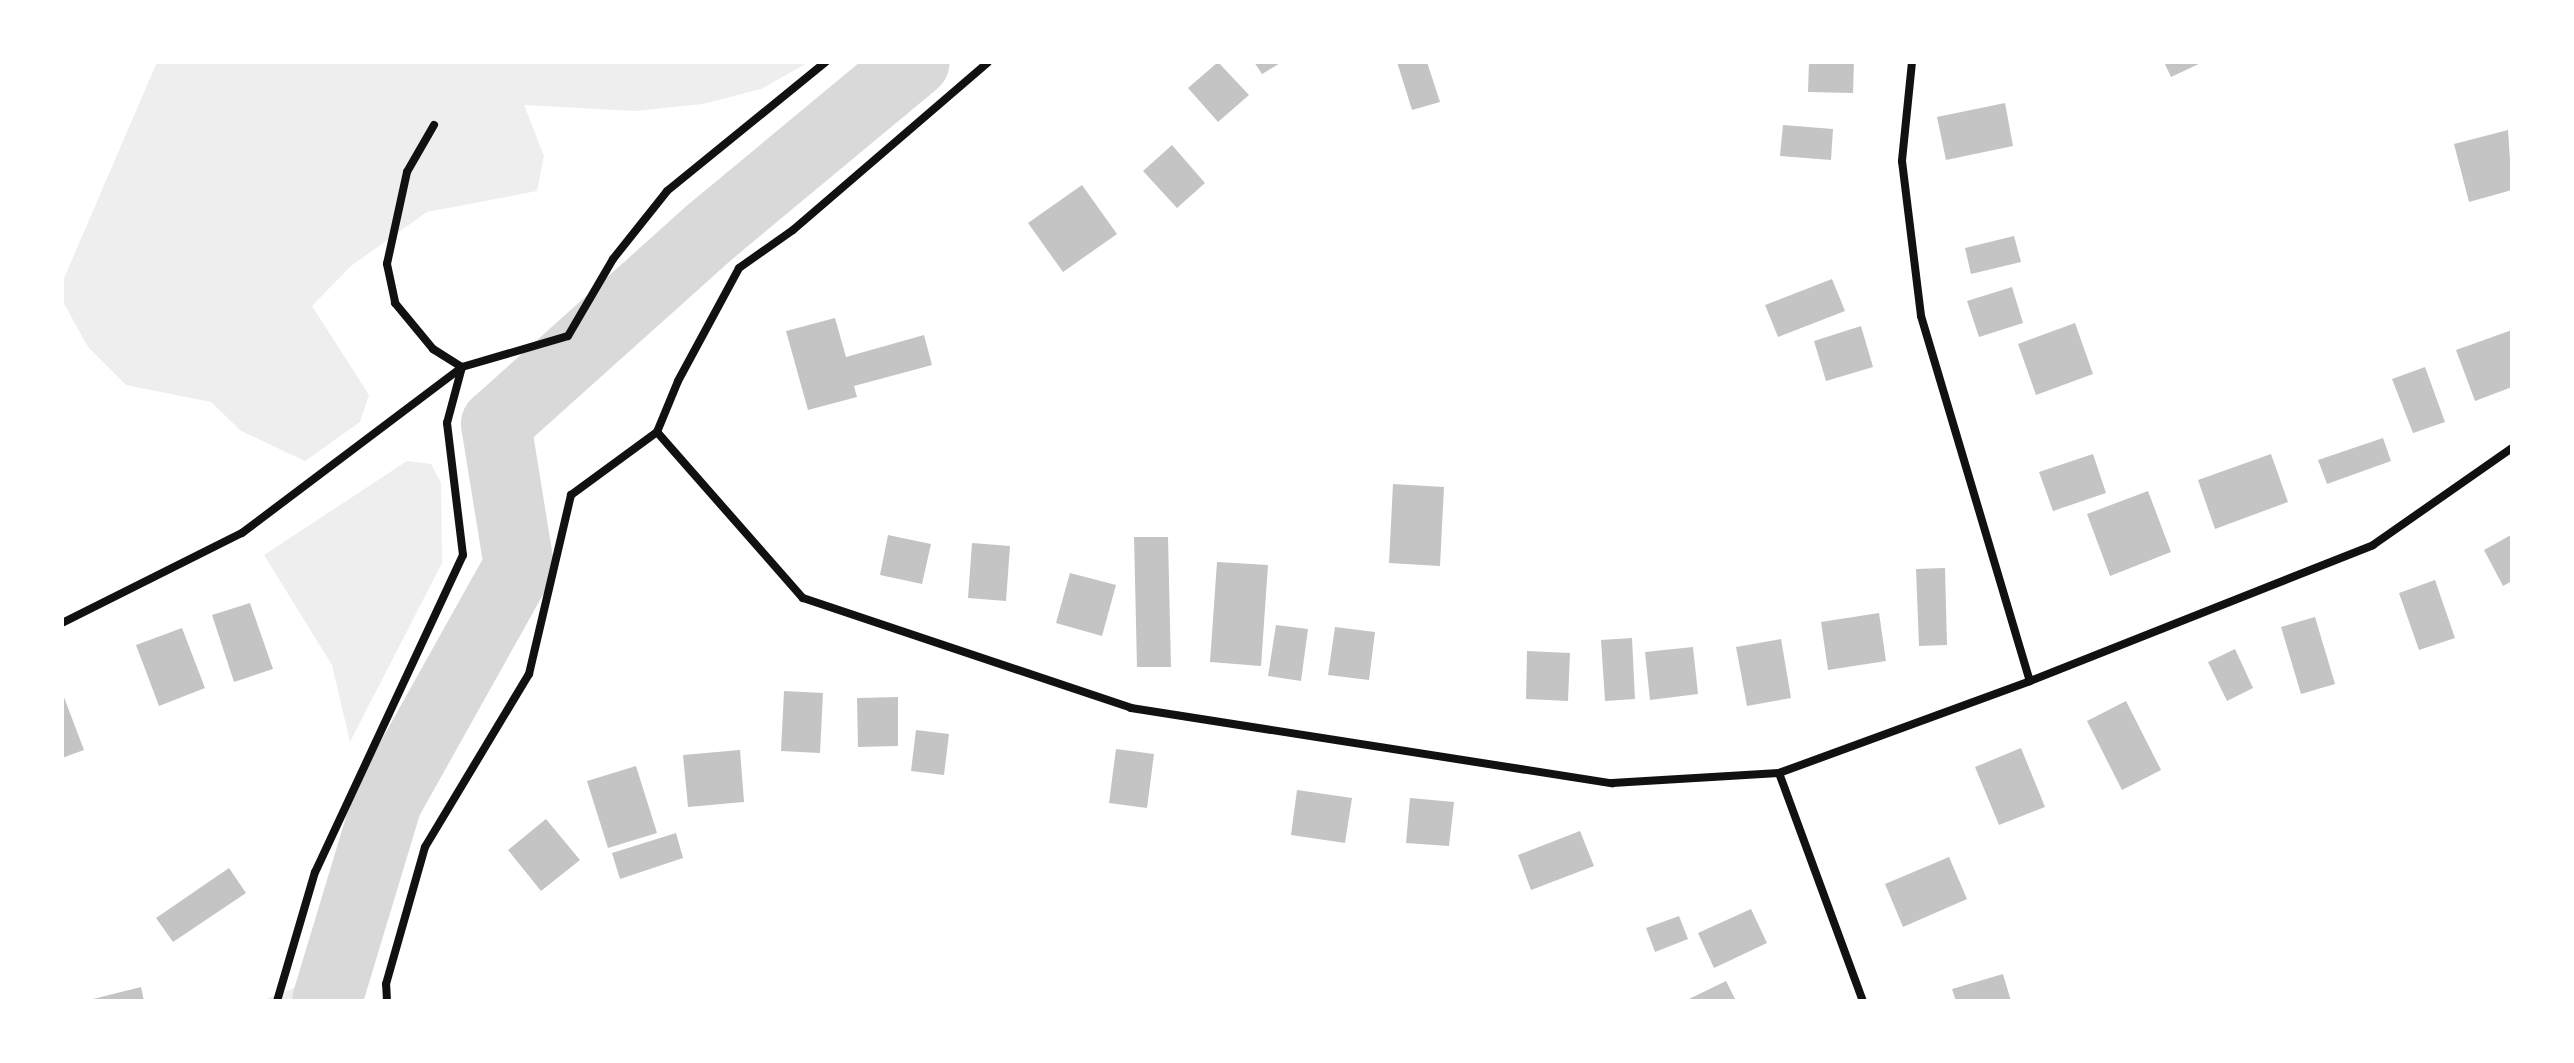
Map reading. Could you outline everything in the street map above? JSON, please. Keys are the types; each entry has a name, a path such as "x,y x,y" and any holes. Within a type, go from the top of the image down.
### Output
{"street":[{"path":"62,623 242,533 462,367 568,336 613,259 667,191 826,62"},
{"path":"387,1001 386,984 425,847 529,674 571,495 657,432 678,381 739,268 793,230 988,62"},
{"path":"1912,62 1902,161 1921,316 2030,681"},
{"path":"434,125 407,172 387,264 395,303 433,349 462,367"},
{"path":"277,1001 315,872 463,555 447,423 462,367"},
{"path":"657,432 803,598 1131,708 1612,783 1779,773 2030,681 2373,545 2512,448"},
{"path":"1779,773 1863,1001"}],"shaded area":[{"path":"157,62 809,62 761,89 703,104 634,111 524,105 544,156 537,191 427,212 351,266 312,306 369,395 360,422 305,461 241,431 211,402 126,385 88,347 62,300 62,283"},
{"path":"407,461 431,464 441,483 442,563 350,742 332,665 264,555"},
{"path":"310,982 355,991 355,1001 260,1001"}],"building":[{"path":"1218,62 1249,95 1218,122 1188,88"},
{"path":"1254,62 1282,62 1262,74"},
{"path":"1397,62 1427,62 1440,102 1412,110"},
{"path":"1809,62 1854,62 1853,93 1808,92"},
{"path":"2164,62 2203,62 2171,77"},
{"path":"2005,103 2013,146 1946,160 1937,117"},
{"path":"1783,125 1833,129 1831,160 1780,156"},
{"path":"2508,130 2512,190 2469,202 2454,144"},
{"path":"1172,145 1205,183 1177,208 1143,171"},
{"path":"1082,185 1117,234 1063,272 1028,223"},
{"path":"2014,236 2021,262 1971,274 1965,248"},
{"path":"1832,279 1845,311 1778,337 1765,305"},
{"path":"2012,287 2023,323 1979,337 1967,301"},
{"path":"835,318 846,357 924,335 932,365 854,386 857,397 808,410 786,331"},
{"path":"2075,323 2093,374 2036,395 2018,344"},
{"path":"1861,326 1873,367 1826,381 1814,341"},
{"path":"2512,330 2512,387 2475,401 2456,350"},
{"path":"2425,367 2445,422 2413,433 2392,379"},
{"path":"2383,438 2391,461 2327,484 2318,460"},
{"path":"2093,454 2106,493 2053,511 2039,472"},
{"path":"2271,454 2288,502 2215,529 2198,480"},
{"path":"1393,484 1444,487 1440,566 1389,563"},
{"path":"2148,491 2171,552 2110,576 2087,514"},
{"path":"888,535 931,544 922,584 880,575"},
{"path":"2511,535 2512,581 2503,586 2484,550"},
{"path":"1134,537 1168,537 1171,667 1137,667"},
{"path":"972,543 1010,546 1006,601 968,598"},
{"path":"1217,562 1268,565 1261,666 1210,662"},
{"path":"1945,568 1947,645 1919,646 1916,569"},
{"path":"1070,573 1116,585 1102,636 1056,623"},
{"path":"2435,580 2455,638 2419,650 2399,593"},
{"path":"250,603 273,669 234,682 212,615"},
{"path":"1879,613 1886,661 1828,670 1821,622"},
{"path":"2315,617 2335,684 2301,694 2281,627"},
{"path":"1276,625 1308,629 1301,681 1268,676"},
{"path":"1335,627 1375,632 1369,680 1328,675"},
{"path":"182,628 205,688 159,706 136,645"},
{"path":"1632,638 1635,699 1605,701 1601,640"},
{"path":"1781,639 1791,698 1747,706 1736,647"},
{"path":"1693,647 1698,694 1650,700 1645,652"},
{"path":"2235,649 2253,688 2227,701 2208,662"},
{"path":"1527,651 1570,653 1568,701 1526,699"},
{"path":"784,691 823,693 820,753 781,751"},
{"path":"62,692 84,750 62,758"},
{"path":"898,697 898,746 858,747 857,698"},
{"path":"2126,701 2161,770 2122,790 2087,721"},
{"path":"916,730 949,734 944,775 911,771"},
{"path":"2021,748 2045,807 1999,825 1975,767"},
{"path":"1116,749 1154,754 1147,808 1109,803"},
{"path":"740,750 744,802 688,807 683,755"},
{"path":"636,766 657,833 608,848 587,781"},
{"path":"1297,790 1352,798 1345,843 1291,835"},
{"path":"1410,798 1454,802 1449,846 1406,843"},
{"path":"546,819 580,860 541,891 508,850"},
{"path":"1580,831 1594,866 1531,890 1518,855"},
{"path":"676,833 683,858 620,879 612,853"},
{"path":"1949,857 1967,899 1903,927 1885,884"},
{"path":"229,868 246,893 173,942 156,918"},
{"path":"1751,909 1767,943 1714,968 1698,933"},
{"path":"1679,916 1688,939 1655,952 1646,928"},
{"path":"2003,974 2011,1001 1956,1001 1952,989"},
{"path":"1726,981 1736,1001 1685,1001"},
{"path":"141,987 144,1001 89,1001 89,1000"}],"waterway":[{"path":"327,1001 387,802 519,566 496,424 710,232 915,62"}]}
